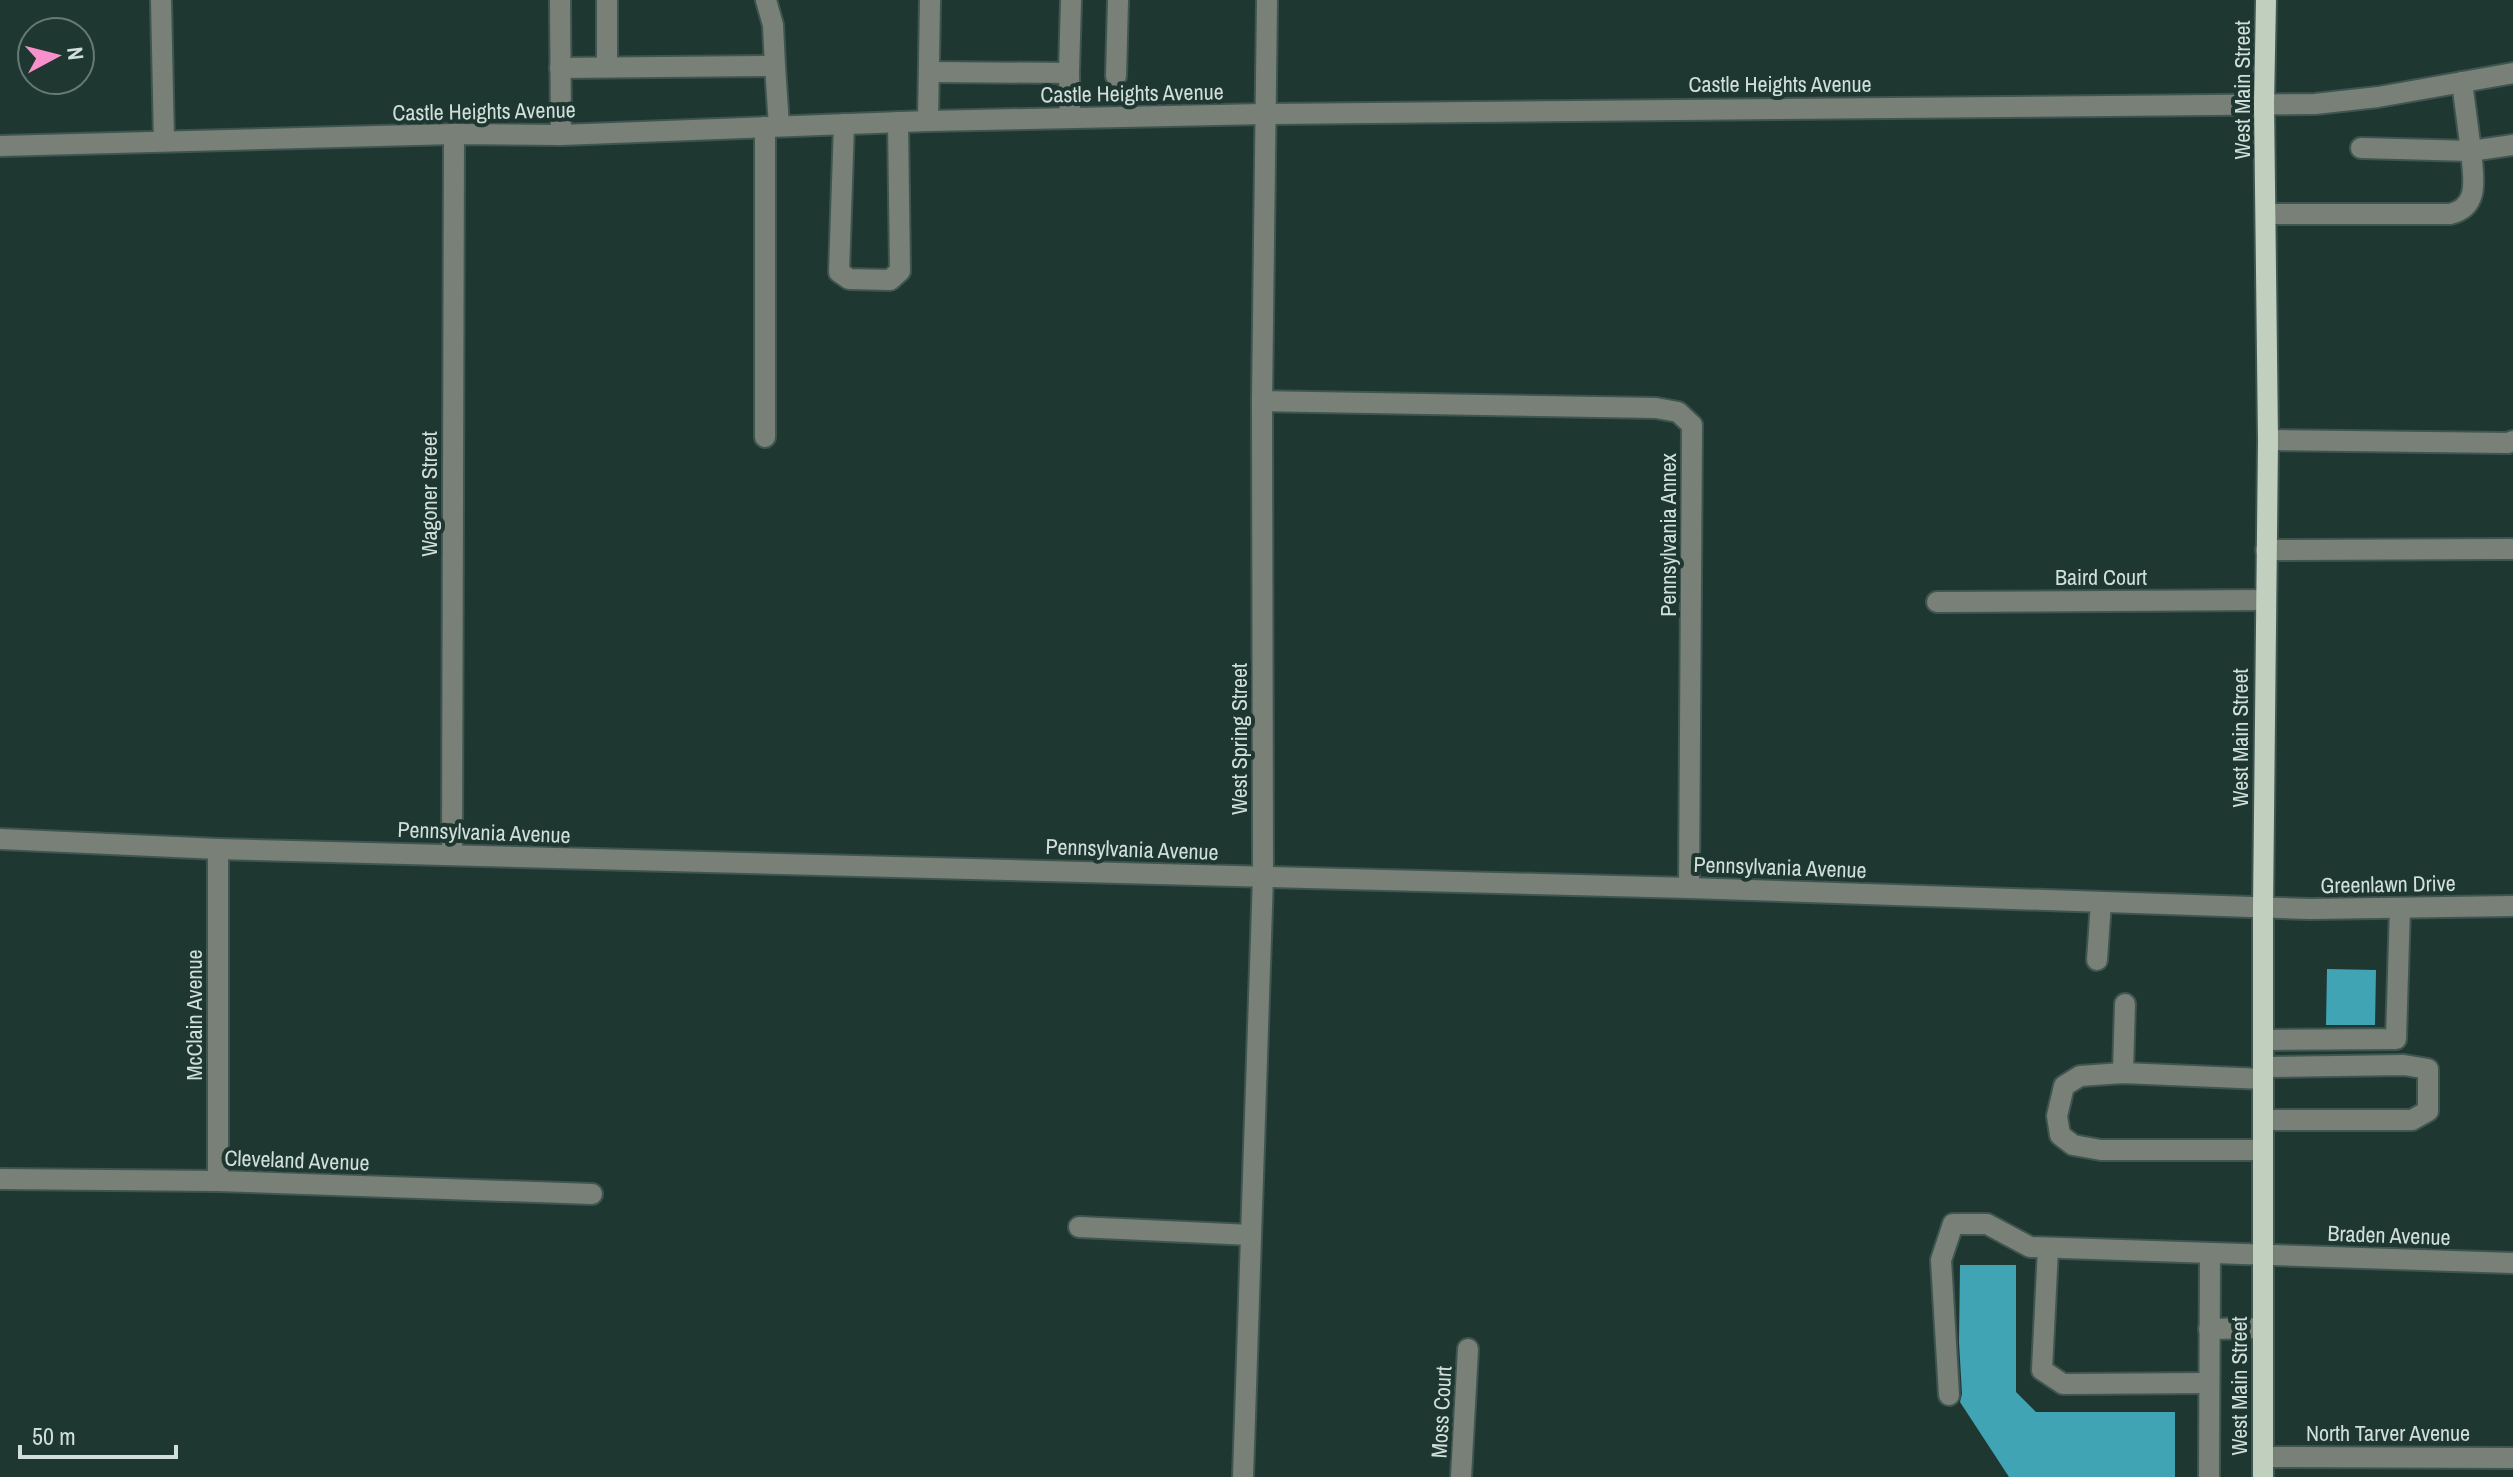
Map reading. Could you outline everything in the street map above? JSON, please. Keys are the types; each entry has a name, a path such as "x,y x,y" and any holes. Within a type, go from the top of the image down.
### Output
{"main road":[{"name":"West Main Street","path":"2263,1467 2263,908 2268,440 2264,103 2266,0"}],"street":[{"path":"161,0 164,141"},
{"path":"560,0 561,135"},
{"path":"607,0 607,67"},
{"path":"765,437 775,66 773,25 766,0"},
{"path":"928,121 930,0"},
{"path":"1070,118 1071,0"},
{"path":"1116,76 1118,0"},
{"name":"West Spring Street","path":"1243,1477 1263,877 1262,401 1267,0"},
{"path":"560,68 775,66"},
{"path":"929,72 1069,73"},
{"name":"Castle Heights Avenue","path":"0,146 454,134 561,135 928,121 1264,114 2315,104 2513,73"},
{"path":"2266,214 2450,214 2461,211 2471,199 2474,187 2462,82"},
{"path":"844,124 839,272 849,279 890,280 900,271 898,122"},
{"name":"Wagoner Street","path":"452,855 454,134"},
{"path":"2361,148 2471,151 2513,145"},
{"name":"Pennsylvania Annex","path":"1262,401 1656,408 1678,412 1692,425 1689,888"},
{"path":"2268,440 2513,441"},
{"path":"2266,550 2513,549"},
{"name":"Baird Court","path":"1937,602 2266,600"},
{"name":"Pennsylvania Avenue","path":"0,839 218,849 1689,888 2263,908"},
{"name":"McClain Avenue","path":"218,849 218,1181"},
{"path":"2097,960 2101,902"},
{"name":"Greenlawn Drive","path":"2263,908 2513,906"},
{"path":"2400,908 2396,1039 2404,1065"},
{"path":"2123,1073 2125,1004"},
{"path":"2263,1040 2396,1039"},
{"path":"2263,1120 2412,1120 2428,1111 2428,1069 2404,1065 2306,1066 2263,1073 2080,1076 2064,1086 2057,1116 2060,1135 2073,1145 2101,1150 2263,1150"},
{"name":"Cleveland Avenue","path":"0,1179 218,1181 592,1194"},
{"name":"Braden Avenue","path":"1949,1395 1941,1260 1953,1224 1987,1224 2030,1247 2513,1263"},
{"path":"1079,1227 1251,1235"},
{"path":"2048,1248 2042,1370 2063,1384 2209,1383"},
{"path":"2209,1477 2210,1254"},
{"path":"2209,1329 2263,1328"},
{"name":"Moss Court","path":"1461,1477 1468,1349"},
{"name":"North Tarver Avenue","path":"2263,1467 2513,1458"}],"building":[{"path":"2327,969 2376,970 2375,1025 2326,1025"},
{"path":"1960,1265 2016,1265 2016,1392 2036,1412 2175,1412 2175,1477 2009,1477 1960,1402"}]}
